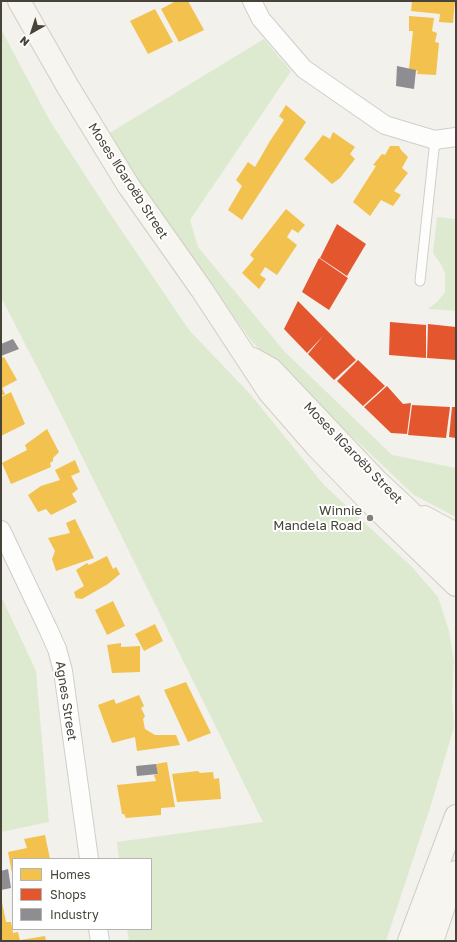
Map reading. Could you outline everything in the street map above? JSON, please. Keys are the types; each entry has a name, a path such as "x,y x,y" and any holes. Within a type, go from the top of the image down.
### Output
{"main road":[{"name":"Moses ǁGaroëb Street","path":"19,1 68,87 128,185 202,290 270,392 318,447 373,505 453,577"},
{"name":"Moses ǁGaroëb Street","path":"245,355 271,369 377,481 405,507 453,577"},
{"path":"405,507 456,534"},
{"path":"409,941 456,816"},
{"path":"432,941 456,872"}],"street":[{"path":"252,1 261,19 304,69 385,125 435,140 456,137"},
{"name":"Agnes Street","path":"1,530 57,649 63,671 89,858"},
{"path":"98,930 100,941"}],"lane":[{"path":"420,282 435,140"}],"green space":[{"path":"1,29 50,121 109,212 189,330 250,394 324,485 412,567 438,597 449,631 454,661 452,698 454,727 430,808 386,941 129,941 127,930 152,930 152,858 119,858 117,842 263,822 59,410 1,297"},
{"path":"264,39 291,71 190,220 198,247 285,352 392,455 456,468 456,517 414,495 253,343 173,233 108,134"},
{"path":"437,217 456,219 456,311 428,309 438,301 445,292 445,273 433,253"},
{"path":"1,596 36,671 49,822 1,832"}],"building: Homes":[{"path":"176,1 188,1 204,30 179,42 161,9"},
{"path":"412,1 455,1 453,23 439,22 440,14 411,11"},
{"path":"155,9 173,42 148,54 130,21"},
{"path":"409,16 434,18 432,31 437,33 435,42 439,43 436,75 417,74 418,71 409,69 413,31 409,31"},
{"path":"286,105 306,122 242,220 228,210 242,186 236,180 248,162 255,167 284,120 279,116"},
{"path":"333,132 355,147 350,154 355,159 340,178 332,184 304,159 323,135 330,139"},
{"path":"390,146 399,146 408,157 402,168 408,173 394,191 401,195 393,206 381,200 370,216 353,202 376,166 373,165 382,154 385,155"},
{"path":"286,209 305,225 298,233 292,229 287,237 297,245 277,275 265,267 260,275 266,279 259,289 242,273 254,259 250,255"},
{"path":"4,357 17,380 2,388 5,394 1,396 1,358"},
{"path":"11,392 25,424 1,436 1,397"},
{"path":"47,429 59,452 50,463 51,467 11,484 2,463 27,450 25,445"},
{"path":"75,460 80,472 71,476 78,489 72,494 77,502 51,515 46,509 38,512 28,495 41,486 60,480 55,470"},
{"path":"75,519 94,558 56,571 52,559 55,551 48,538 70,533 66,523"},
{"path":"107,556 113,569 116,567 120,574 108,584 82,599 76,598 74,592 84,586 76,570 87,563 89,565"},
{"path":"113,601 125,626 107,635 95,610"},
{"path":"155,624 163,641 144,651 135,634"},
{"path":"121,643 121,647 140,646 140,672 112,673 107,645"},
{"path":"186,682 211,733 188,742 164,690"},
{"path":"139,695 144,706 141,708 145,716 143,719 145,729 155,735 176,735 180,745 137,751 135,737 112,743 98,705 114,699 116,704"},
{"path":"167,762 175,807 161,808 161,815 126,818 124,814 122,814 117,785 156,781 154,775 158,774 156,764"},
{"path":"198,771 200,773 213,772 214,779 219,778 221,799 177,802 172,774"},
{"path":"45,835 50,858 12,858 12,873 8,852 27,848 24,839"},
{"path":"1,897 6,922 11,922 13,933 18,932 20,941 1,941"},
{"path":"45,936 46,941 21,941 21,940"}],"building: Shops":[{"path":"337,224 366,244 347,276 320,258"},
{"path":"319,258 348,278 329,310 302,292"},
{"path":"298,301 356,360 334,380 308,354 323,336 307,353 284,329"},
{"path":"390,322 426,325 426,358 389,355"},
{"path":"428,324 456,327 456,360 427,358"},
{"path":"358,360 385,386 363,406 337,381"},
{"path":"387,386 403,404 411,403 407,434 391,433 364,407"},
{"path":"412,405 450,407 446,438 408,435"},
{"path":"452,407 456,407 456,438 449,437"}],"building: Industry":[{"path":"397,66 416,70 414,89 396,86"},
{"path":"13,339 19,349 1,356 1,344"},
{"path":"156,764 158,774 137,776 136,766"},
{"path":"8,869 11,888 1,890 1,871"}],"place":[{"name":"Winnie Mandela Road","path":"370,518"}]}
